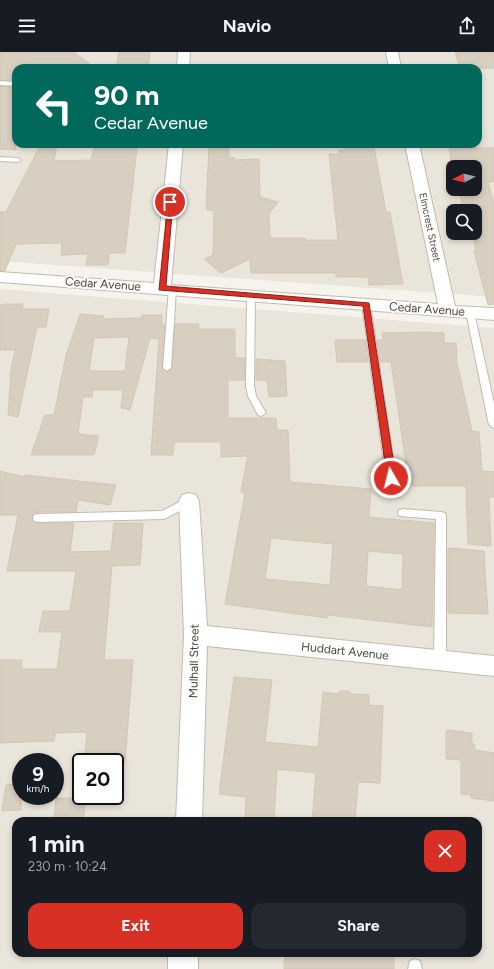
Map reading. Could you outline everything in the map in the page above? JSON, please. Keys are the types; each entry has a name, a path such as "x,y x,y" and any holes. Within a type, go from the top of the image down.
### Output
{"street":[{"path":"183,64 184,52"},
{"path":"392,52 394,64"},
{"path":"167,289 176,148"},
{"name":"Elmcrest Street","path":"413,148 448,311"},
{"name":"Cedar Avenue","path":"0,277 494,314"},
{"name":"Mulhall Street","path":"189,500 196,635 189,817"},
{"name":"Huddart Avenue","path":"196,635 494,666"},
{"path":"183,957 183,969"}],"lane":[{"path":"0,83 12,84"},
{"path":"0,159 18,160"},
{"path":"167,289 167,368"},
{"path":"251,295 250,386 252,396 261,413"},
{"path":"366,304 391,478"},
{"path":"470,312 494,425"},
{"path":"38,518 164,515 189,500"},
{"path":"403,513 441,516 440,661"}],"shaded area":[{"path":"0,52 494,52 494,297 0,261"},
{"path":"0,289 494,328 494,969 0,969"}],"building":[{"path":"0,52 74,52 90,64 12,64 12,80 0,80"},
{"path":"119,52 150,52 148,64 117,64"},
{"path":"455,52 494,52 494,68 482,68 482,64 459,64"},
{"path":"0,86 12,87 12,148 16,148 16,150 0,149"},
{"path":"39,148 56,148 54,161 91,160 94,148 137,148 125,253 109,253 108,265 86,265 88,254 61,255 62,243 16,244 5,271 0,271 0,212 6,212"},
{"path":"209,148 229,148 229,158 234,157 234,160 259,159 260,197 278,202 269,214 270,238 338,240 329,154 340,154 339,150 344,150 344,148 374,148 386,212 390,212 403,284 369,285 368,277 336,277 336,273 251,273 250,259 221,273 204,259 213,255 214,211 206,209"},
{"path":"449,148 494,148 494,182 488,182 494,203 494,304 488,305 474,251 476,251 474,240 482,240 482,204 462,204 460,196 482,196 482,160 451,160"},
{"path":"23,304 22,309 49,309 46,327 37,327 18,417 8,415 11,369 15,350 0,350 0,305"},
{"path":"80,314 104,316 103,319 142,318 142,315 162,315 161,324 165,324 162,368 167,372 172,368 175,324 199,324 199,329 235,329 235,358 245,358 245,380 228,380 228,418 276,418 277,430 288,430 290,482 371,489 369,517 434,523 432,627 328,615 327,618 225,604 245,493 241,492 248,456 221,457 221,442 174,442 173,455 151,455 159,339 150,338 130,410 121,408 123,390 93,390 92,397 83,397 78,434 99,436 94,455 31,455 45,415 54,415 66,355","holes":["129,337 125,371 89,371 94,338","271,538 333,544 330,585 265,579","368,551 403,554 402,590 366,586"]},
{"path":"382,333 444,333 444,343 456,343 457,363 472,431 479,432 482,471 494,472 494,497 489,497 491,546 468,544 466,486 412,486 410,477 408,477 391,362 380,362 377,340 383,340"},
{"path":"335,340 365,340 368,362 337,362"},
{"path":"256,359 285,361 287,396 269,397 267,380 256,380"},
{"path":"0,471 24,477 25,475 116,485 110,505 78,500 76,512 38,512 33,515 33,521 38,523 74,523 70,552 111,551 114,523 143,523 140,565 112,566 104,660 133,660 125,762 124,753 85,753 87,732 55,733 54,741 0,743 0,660 22,660 21,669 57,669 62,632 39,632 43,611 70,611 76,571 7,571 18,515 0,515"},
{"path":"448,548 484,551 488,614 448,613"},
{"path":"234,677 272,680 265,742 318,747 323,692 338,694 340,691 349,691 351,694 369,695 369,705 383,706 380,783 358,782 355,817 312,817 316,773 277,769 274,817 245,817 246,797 219,794"},
{"path":"446,730 472,733 472,744 474,744 475,750 494,753 494,801 471,798 471,795 461,794 461,760 446,759"},
{"path":"6,785 12,785 12,805 21,805 21,810 2,811"},
{"path":"64,798 72,798 72,805 85,805 84,817 54,817 55,805 64,805"},
{"path":"285,957 394,957 394,969 284,969"}],"route":[{"path":"170,202 162,288 366,304 391,478"}]}
